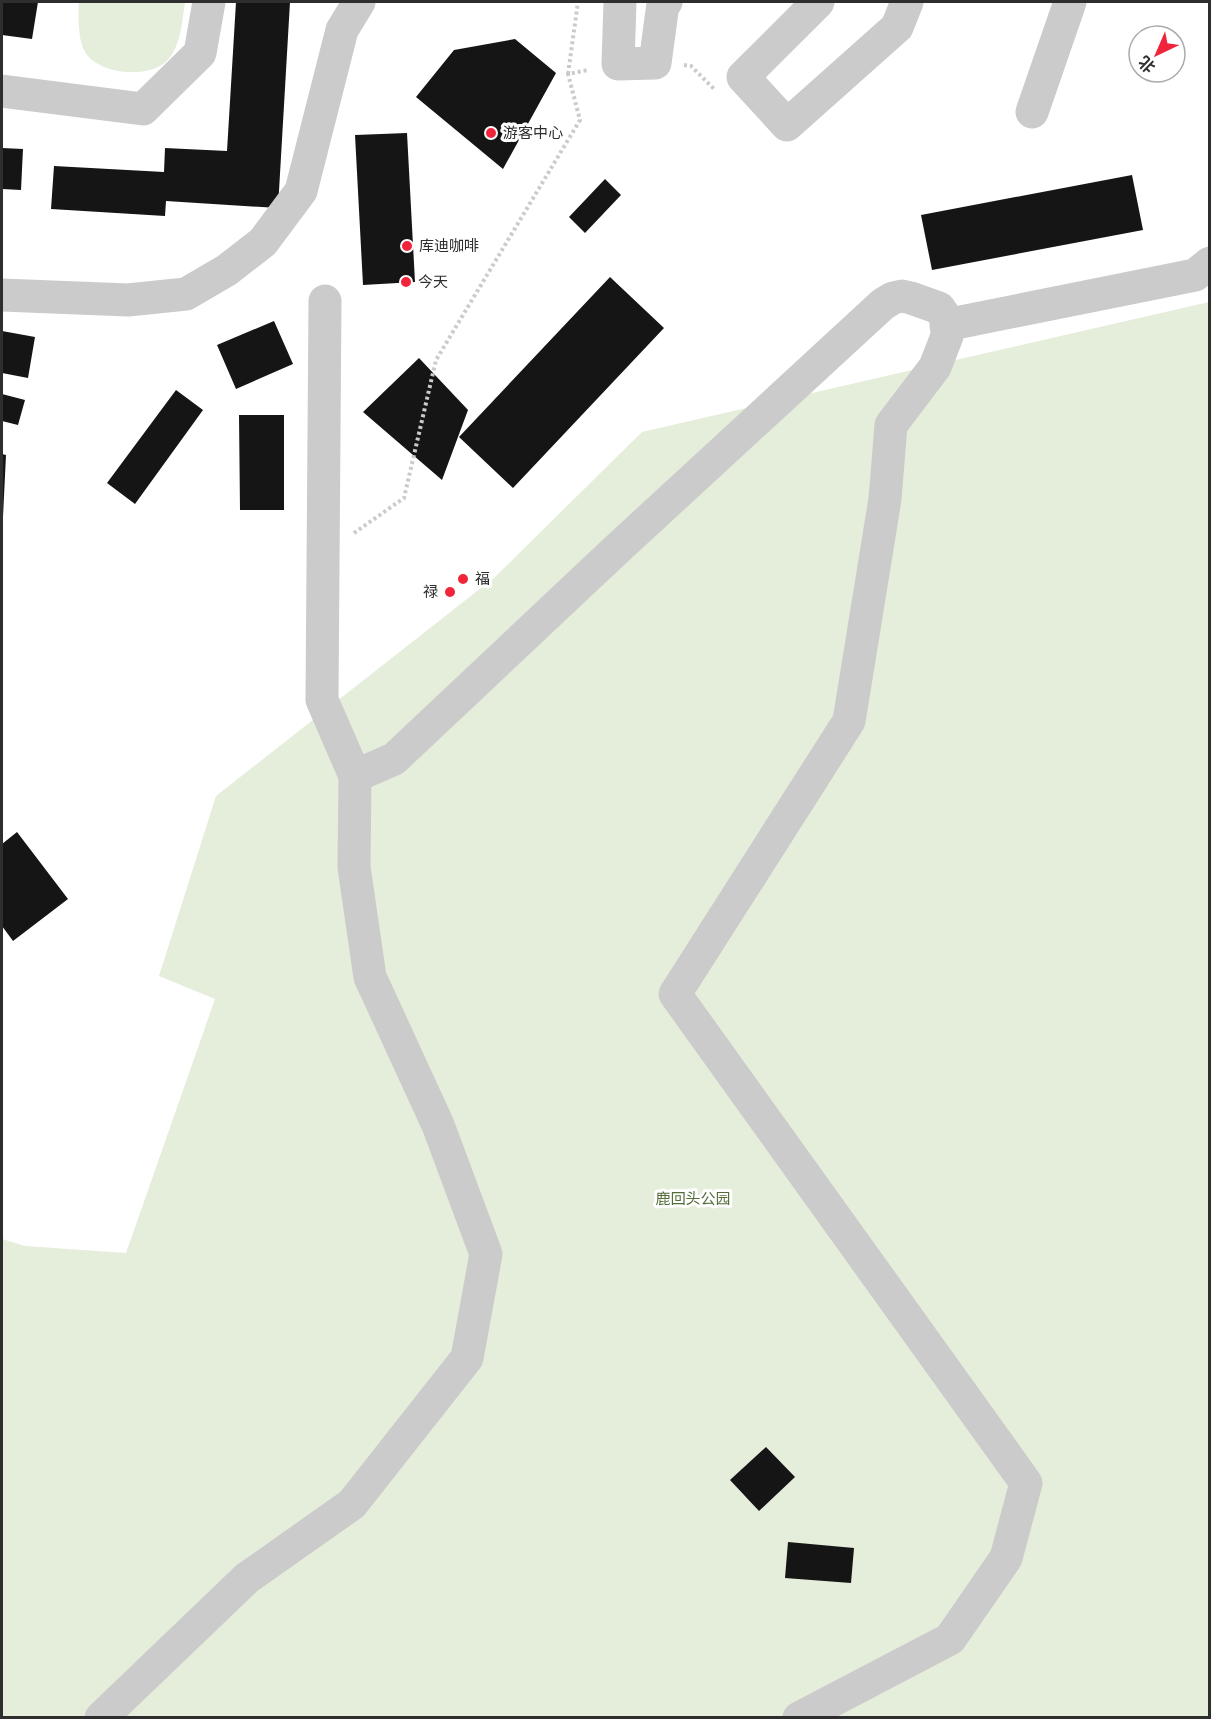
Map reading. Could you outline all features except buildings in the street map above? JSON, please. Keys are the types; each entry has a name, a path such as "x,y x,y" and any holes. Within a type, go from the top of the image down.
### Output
{"street":[{"path":"2,91 143,109 200,53 209,2"},
{"path":"2,295 128,300 186,294 227,270 263,242 301,191 342,30 359,2"},
{"path":"620,2 618,64 656,63 663,2"},
{"path":"818,2 743,77 787,125 897,27 907,2"},
{"path":"1032,112 1070,2"},
{"path":"946,325 1195,275 1209,263"},
{"path":"355,776 394,759 624,542 883,304 893,298 911,298 939,308 946,318 947,336 935,367 891,425 885,499 849,721 675,994 1026,1483 1006,1558 950,1639 799,1718"},
{"path":"101,1718 247,1578 352,1504 466,1358 486,1254 438,1125 370,976 354,867 355,776 322,700 325,301"}],"path":[{"path":"323,554 404,498 436,360 580,120 568,74 578,2"},
{"path":"568,74 618,64"},
{"path":"691,66 719,94"}],"green space":[{"path":"79,2 185,2 175,50 164,64 141,72 114,70 102,66 85,52 81,42"},
{"name":"鹿回头公园","path":"1209,302 1209,1717 2,1717 2,1239 25,1246 126,1253 215,999 159,976 216,796 495,577 642,432"}],"place":[{"name":"游客中心","path":"491,133"},
{"name":"库迪咖啡","path":"407,246"},
{"name":"今天","path":"406,282"},
{"name":"福","path":"463,579"},
{"name":"禄","path":"450,592"}]}
